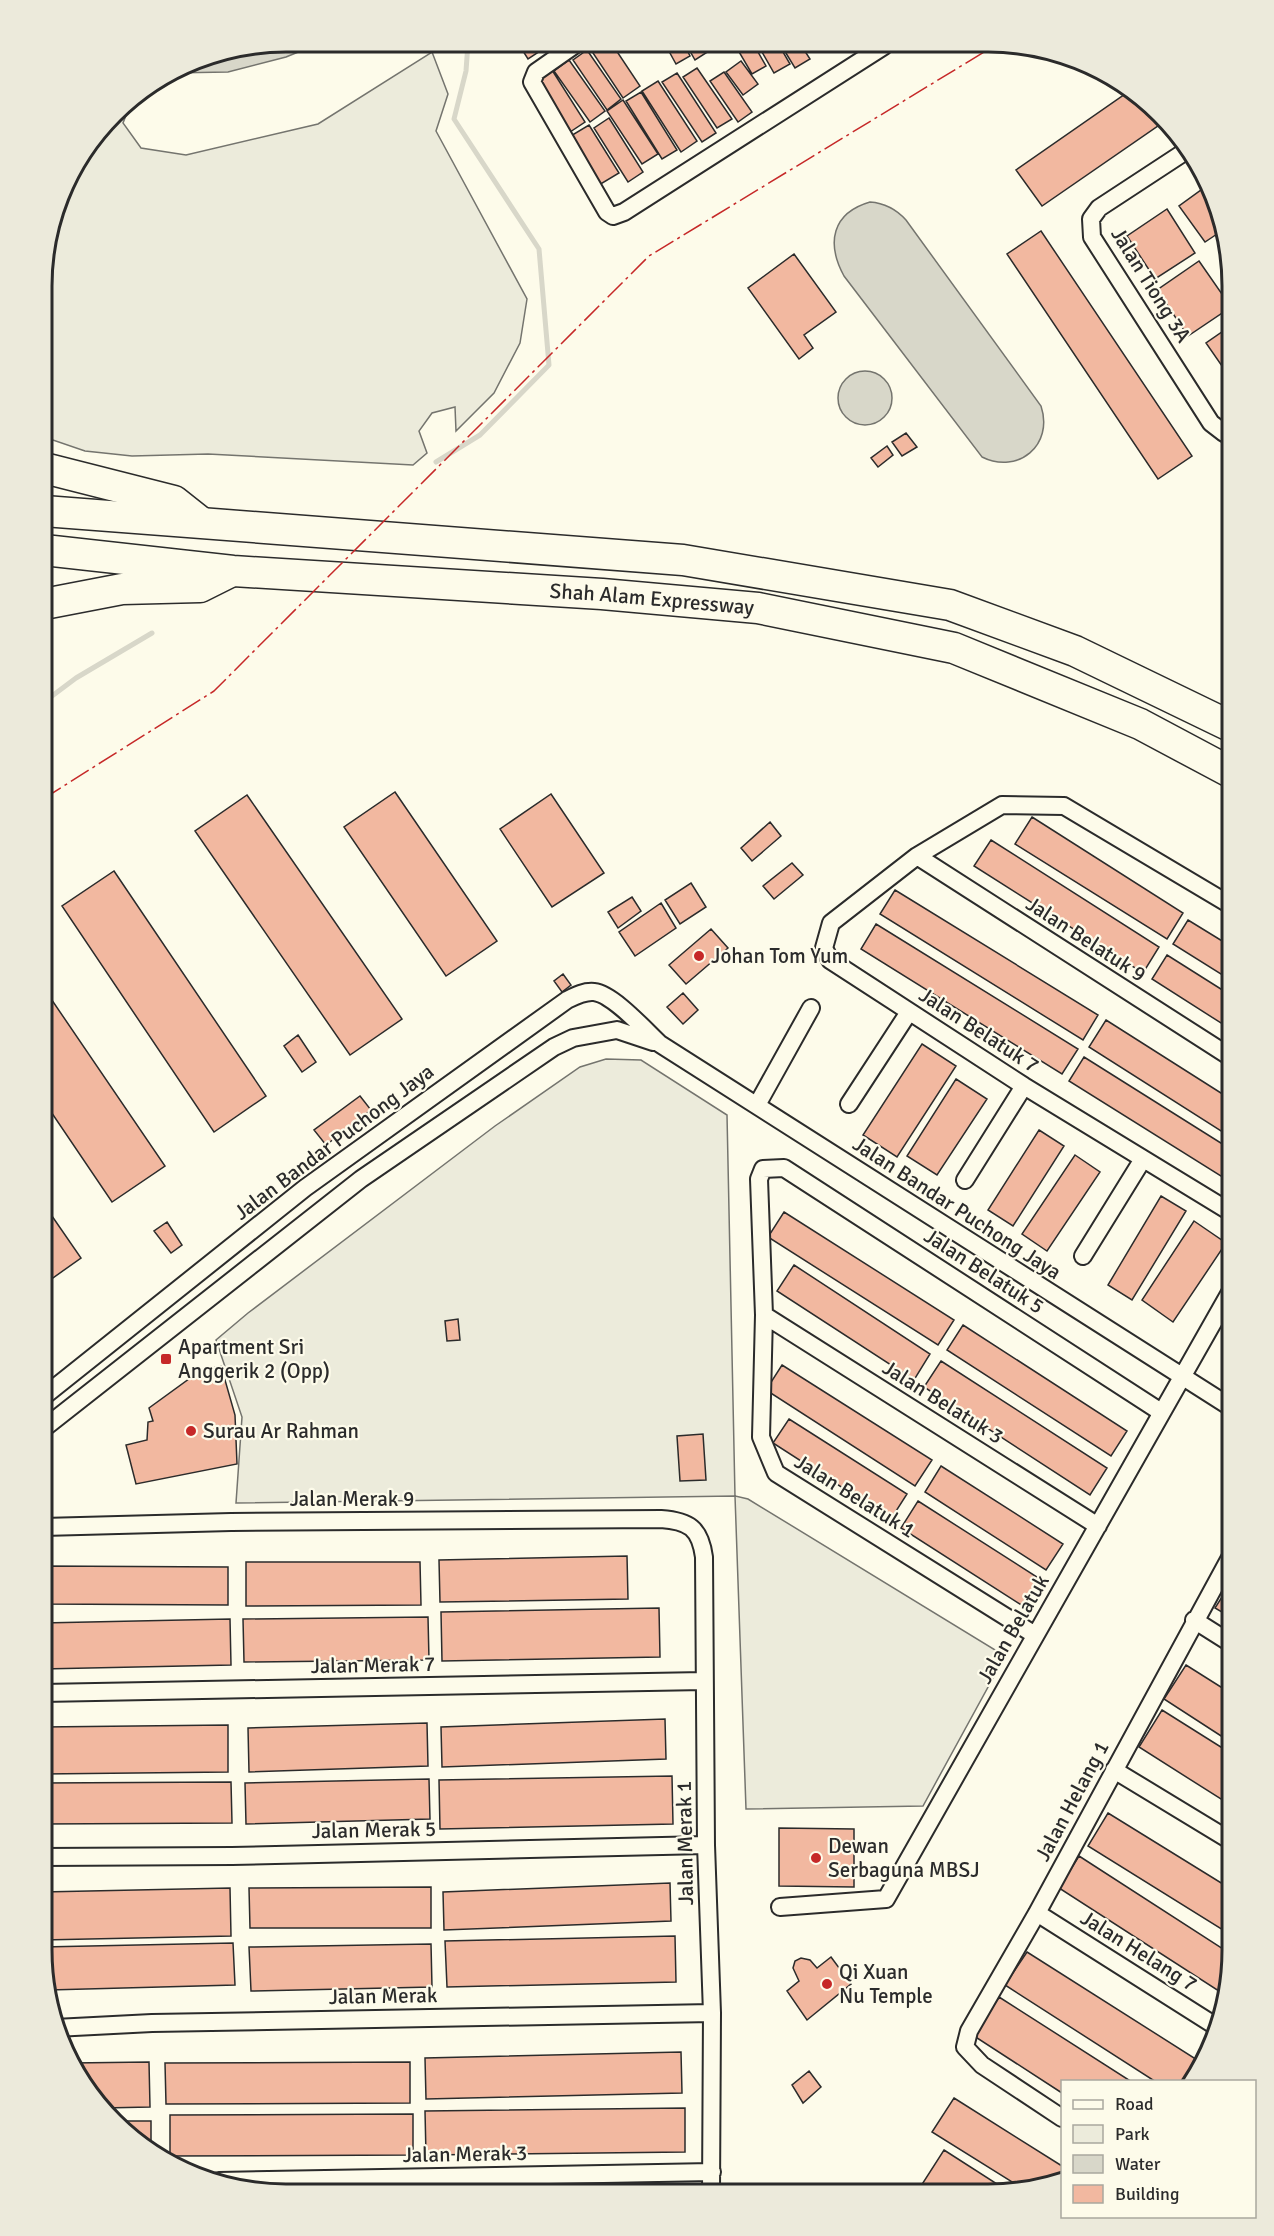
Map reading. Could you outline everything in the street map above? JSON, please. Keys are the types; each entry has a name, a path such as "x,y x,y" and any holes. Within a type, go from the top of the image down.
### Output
{"highway":[{"path":"52,470 174,501 202,523"},
{"name":"Shah Alam Expressway","path":"52,512 683,560 950,605 1075,651 1222,722"},
{"name":"Shah Alam Expressway","path":"52,551 233,571 602,594 781,612 954,648 1140,724 1222,768"},
{"path":"52,602 122,589 200,587 233,571"}],"street":[{"path":"565,52 536,72 532,82 607,212 613,216 624,212 875,52"},
{"name":"Jalan Tiong 3A","path":"1181,154 1100,208 1091,219 1092,237 1211,423 1222,431"},
{"name":"Jalan Belatuk 7","path":"1222,900 1064,806 1002,806 916,856 831,923 824,948 830,960 909,1012 1024,1086 1222,1207"},
{"name":"Jalan Belatuk 9","path":"916,856 1222,1052"},
{"name":"Jalan Bandar Puchong Jaya","path":"52,1389 305,1188 567,1000 587,993 606,996 660,1044 1222,1402"},
{"path":"757,1106 811,1008"},
{"path":"849,1104 909,1012"},
{"name":"Jalan Bandar Puchong Jaya","path":"52,1423 361,1179 554,1047 573,1038 617,1030 660,1044"},
{"path":"965,1180 1024,1086"},
{"path":"1083,1256 1143,1160"},
{"name":"Jalan Belatuk 1","path":"784,1168 763,1169 759,1179 764,1315 761,1437 776,1473 1035,1635"},
{"name":"Jalan Belatuk 5","path":"784,1168 1161,1412"},
{"name":"Jalan Belatuk","path":"780,1907 886,1899 1222,1306"},
{"name":"Jalan Belatuk 3","path":"764,1315 1098,1527"},
{"name":"Jalan Merak 9","path":"52,1527 231,1522 661,1519"},
{"name":"Jalan Merak 1","path":"661,1519 686,1523 696,1532 702,1543 706,1845 712,2013 711,2184"},
{"name":"Jalan Helang 1","path":"1061,2117 982,2065 965,2047 969,2031 1037,1913 1222,1571"},
{"path":"1194,1620 1222,1638"},
{"name":"Jalan Merak 7","path":"52,1694 704,1681"},
{"path":"1114,1770 1222,1835"},
{"name":"Jalan Merak 5","path":"52,1857 232,1856 706,1845"},
{"name":"Jalan Helang 7","path":"1037,1913 1210,2022"},
{"name":"Jalan Merak","path":"66,2027 152,2023 712,2013"},
{"name":"Jalan Merak 3","path":"339,2184 712,2172"}],"green space":[{"path":"432,52 448,94 436,131 527,299 520,343 494,393 456,431 455,407 432,413 419,431 427,453 413,465 208,454 132,456 85,451 52,440 52,286 57,241 70,197 92,156 111,132 125,117 123,123 141,148 186,155 318,124"},
{"path":"606,1059 641,1060 727,1115 735,1496 236,1503 242,1417 216,1340 248,1313 495,1126 580,1067"},
{"path":"735,1496 748,1499 1005,1656 923,1806 746,1809"}],"water":[{"path":"298,52 286,57 228,72 192,73 241,57"},
{"path":"870,202 890,207 906,220 1041,406 1044,420 1042,433 1038,444 1030,453 1008,462 995,462 982,457 844,276 835,252 836,231 847,214"},
{"path":"860,371 870,371 884,379 890,388 892,398 890,408 884,417 870,425 860,425 843,413 838,403 838,393 850,376"}],"building":[{"path":"524,52 539,52 528,59"},
{"path":"584,52 588,52 621,99 607,110 573,60"},
{"path":"592,52 617,52 640,86 623,98"},
{"path":"669,52 688,52 690,56 676,64"},
{"path":"690,52 707,52 695,60"},
{"path":"739,52 758,52 766,66 752,74"},
{"path":"762,52 783,52 790,64 774,73"},
{"path":"785,52 806,52 810,59 795,68"},
{"path":"569,60 605,111 590,122 554,71"},
{"path":"741,61 758,84 743,95 726,72"},
{"path":"697,68 732,119 717,128 683,77"},
{"path":"552,70 585,122 570,132 536,80"},
{"path":"724,72 752,112 738,122 710,81"},
{"path":"677,73 716,133 702,142 662,82"},
{"path":"658,81 697,141 681,152 642,91"},
{"path":"641,92 677,150 662,159 626,101"},
{"path":"1123,96 1158,126 1042,206 1016,170"},
{"path":"623,100 658,154 642,164 607,111"},
{"path":"609,118 643,172 628,182 594,128"},
{"path":"589,125 619,173 599,185 569,137"},
{"path":"1201,190 1216,235 1205,242 1179,206"},
{"path":"1167,209 1195,253 1155,279 1127,236"},
{"path":"1041,231 1192,456 1158,479 1007,254"},
{"path":"794,254 836,312 804,335 813,348 799,359 748,288"},
{"path":"1199,261 1222,294 1222,313 1188,336 1157,290"},
{"path":"1222,332 1222,366 1206,343"},
{"path":"906,433 917,447 902,456 892,442"},
{"path":"887,446 893,455 878,467 871,458"},
{"path":"395,792 497,941 446,976 344,827"},
{"path":"551,794 604,873 552,907 500,829"},
{"path":"247,795 402,1019 350,1055 195,831"},
{"path":"1032,817 1183,913 1167,939 1015,844"},
{"path":"770,822 781,836 752,861 741,848"},
{"path":"991,840 1159,947 1143,973 974,866"},
{"path":"792,863 803,875 774,899 763,886"},
{"path":"114,871 266,1096 214,1132 62,906"},
{"path":"691,883 706,907 680,924 665,900"},
{"path":"895,890 1098,1015 1083,1040 880,914"},
{"path":"632,897 641,911 618,928 608,912"},
{"path":"661,903 676,928 635,956 619,932"},
{"path":"1188,920 1222,941 1222,975 1173,944"},
{"path":"876,924 1078,1049 1062,1074 861,949"},
{"name":"Johan Tom Yum","path":"711,929 728,948 686,984 669,965"},
{"path":"1167,955 1222,990 1222,1024 1152,979"},
{"path":"563,974 571,985 562,992 554,981"},
{"path":"683,993 698,1010 683,1024 667,1007"},
{"path":"52,1000 165,1166 112,1202 52,1113"},
{"path":"1106,1020 1222,1094 1222,1132 1089,1047"},
{"path":"298,1035 316,1062 302,1072 284,1046"},
{"path":"922,1044 956,1066 897,1157 863,1135"},
{"path":"1084,1057 1222,1144 1222,1177 1069,1081"},
{"path":"956,1079 987,1099 937,1175 907,1156"},
{"path":"360,1096 371,1110 326,1145 314,1130"},
{"path":"1039,1130 1064,1146 1013,1226 988,1210"},
{"path":"1075,1155 1100,1172 1047,1251 1022,1234"},
{"path":"1161,1196 1186,1211 1132,1300 1108,1285"},
{"path":"784,1212 954,1320 938,1345 768,1237"},
{"path":"52,1216 81,1258 52,1279"},
{"path":"1194,1221 1222,1240 1222,1249 1173,1322 1142,1300"},
{"path":"167,1222 182,1245 171,1253 154,1231"},
{"path":"794,1265 930,1354 914,1380 777,1291"},
{"path":"458,1319 460,1340 447,1341 445,1321"},
{"path":"963,1325 1127,1431 1111,1456 947,1350"},
{"path":"941,1361 1107,1468 1090,1495 924,1387"},
{"path":"782,1365 932,1460 915,1486 766,1390"},
{"name":"Surau Ar Rahman","path":"221,1366 235,1415 237,1464 136,1484 126,1445 147,1440 148,1422 153,1421 149,1408 200,1371"},
{"path":"789,1419 907,1494 891,1519 773,1443"},
{"path":"703,1434 706,1480 680,1481 677,1436"},
{"path":"941,1466 1063,1544 1046,1570 925,1492"},
{"path":"918,1501 1040,1579 1023,1606 901,1528"},
{"path":"627,1556 628,1599 440,1602 439,1560"},
{"path":"246,1562 420,1562 421,1605 246,1606"},
{"path":"52,1566 228,1567 228,1605 52,1604"},
{"path":"1222,1597 1222,1612 1215,1608"},
{"path":"659,1608 660,1657 442,1661 441,1612"},
{"path":"428,1617 429,1660 244,1662 243,1619"},
{"path":"230,1619 231,1665 52,1669 52,1623"},
{"path":"1186,1665 1222,1688 1222,1737 1164,1699"},
{"path":"1162,1710 1222,1748 1222,1800 1139,1747"},
{"path":"665,1719 666,1759 442,1767 441,1727"},
{"path":"427,1723 428,1766 249,1772 248,1728"},
{"path":"228,1725 228,1772 52,1774 52,1727"},
{"path":"672,1776 673,1824 440,1829 439,1780"},
{"path":"429,1779 430,1819 246,1824 245,1783"},
{"path":"231,1782 232,1823 52,1824 52,1783"},
{"path":"1108,1813 1222,1883 1222,1929 1088,1846"},
{"name":"Dewan Serbaguna MBSJ","path":"779,1828 854,1829 854,1887 779,1886"},
{"path":"1079,1856 1222,1948 1218,1990 1059,1888"},
{"path":"670,1883 671,1921 444,1930 443,1892"},
{"path":"431,1887 431,1928 250,1928 249,1888"},
{"path":"230,1888 231,1936 52,1940 52,1892"},
{"path":"675,1936 676,1982 447,1987 445,1941"},
{"path":"233,1943 235,1985 56,1990 52,1947"},
{"path":"431,1944 432,1987 251,1991 249,1947"},
{"path":"1027,1952 1194,2058 1182,2080 1153,2080 1005,1985"},
{"path":"831,1957 851,1984 807,2020 787,1991 799,1981 793,1968 795,1961 801,1958 810,1960 817,1968"},
{"path":"999,1997 1129,2080 1061,2080 1061,2092 974,2036"},
{"path":"681,2052 682,2093 426,2099 425,2058"},
{"path":"149,2062 150,2107 114,2108 92,2080 82,2063"},
{"path":"410,2062 410,2103 166,2104 165,2063"},
{"path":"809,2071 821,2087 803,2103 792,2085"},
{"path":"954,2098 1061,2165 1061,2172 1012,2182 932,2132"},
{"path":"685,2108 685,2152 426,2155 425,2111"},
{"path":"413,2114 413,2155 177,2156 170,2152 170,2115"},
{"path":"128,2121 151,2121 151,2140"},
{"path":"944,2150 996,2183 988,2184 922,2184"}],"waterway":[{"path":"436,462 480,435 549,365 539,249 454,119 466,71 467,52"},
{"path":"52,696 76,678 152,633"}],"power":[{"path":"52,793 214,691 649,256 984,52"}],"place":[{"name":"Johan Tom Yum","path":"699,956"},
{"name":"Apartment Sri Anggerik 2 (Opp)","path":"166,1359"},
{"name":"Surau Ar Rahman","path":"191,1431"},
{"name":"Dewan Serbaguna MBSJ","path":"816,1858"},
{"name":"Qi Xuan Nu Temple","path":"827,1984"}]}
